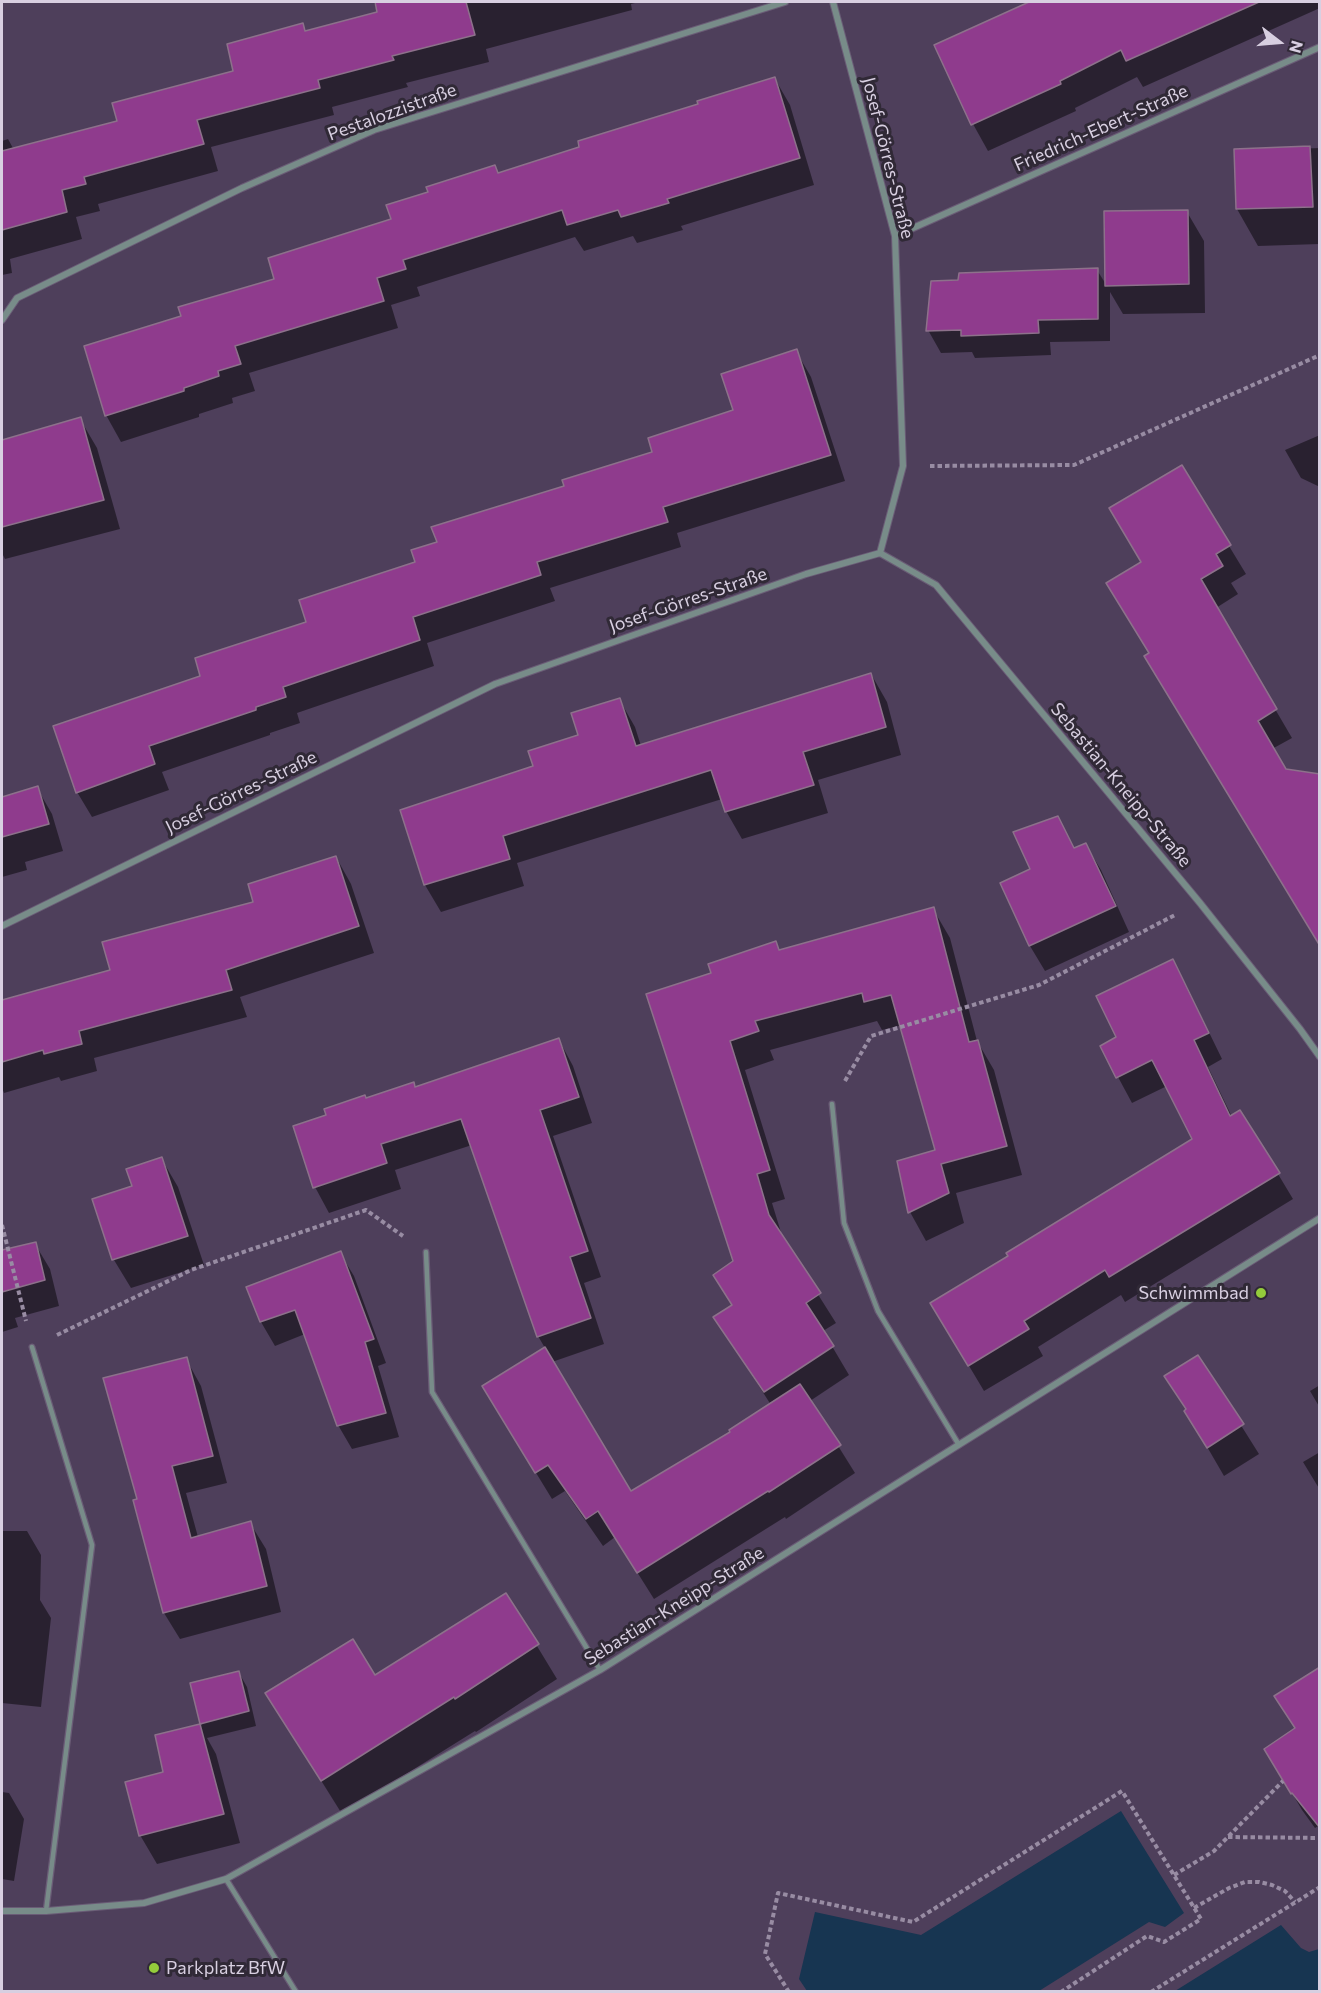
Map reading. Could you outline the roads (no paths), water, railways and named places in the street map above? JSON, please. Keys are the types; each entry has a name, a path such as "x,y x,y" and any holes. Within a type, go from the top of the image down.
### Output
{"street":[{"name":"Pestalozzistraße","path":"2,320 17,298 242,188 374,130 785,2"},
{"name":"Josef-Görres-Straße","path":"2,926 495,684 806,574 880,553 903,466 895,236 833,2"},
{"name":"Friedrich-Ebert-Straße","path":"895,236 1320,47"},
{"name":"Sebastian-Kneipp-Straße","path":"880,553 936,585 1200,903 1320,1057"},
{"name":"Sebastian-Kneipp-Straße","path":"2,1911 46,1911 144,1903 226,1879 600,1670 1320,1218"}],"lane":[{"path":"832,1104 844,1223 878,1311 959,1445"},
{"path":"426,1252 432,1392 600,1670"},
{"path":"32,1347 92,1545 46,1911"},
{"path":"226,1879 296,1992"}],"water":[{"path":"1121,1811 1184,1913 1165,1927 1149,1922 1039,1991 807,1991 799,1979 815,1912 921,1935"},
{"path":"1281,1925 1301,1948 1309,1952 1319,1949 1319,1991 1175,1991"}],"place":[{"name":"Schwimmbad","path":"1261,1293"},
{"name":"Parkplatz BfW","path":"154,1968"}]}
